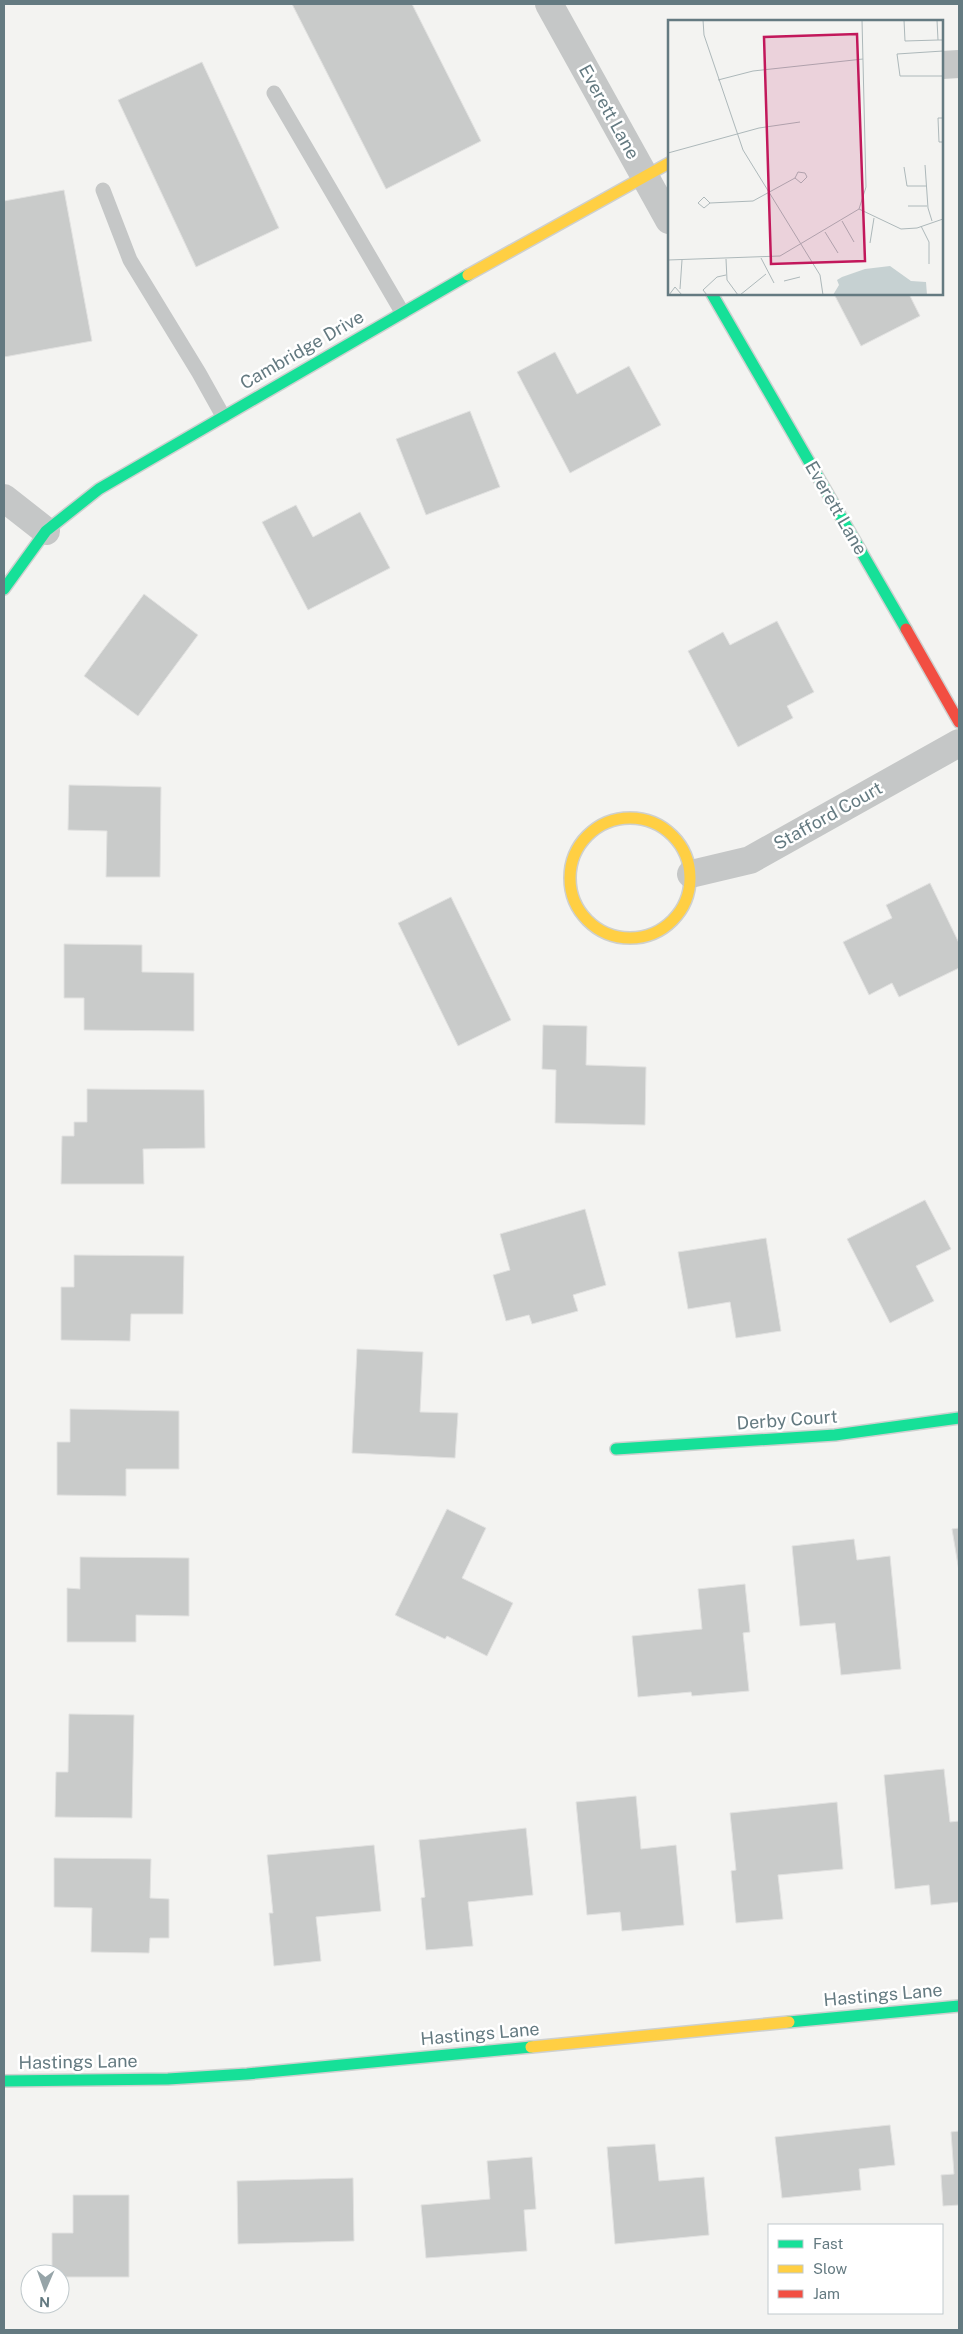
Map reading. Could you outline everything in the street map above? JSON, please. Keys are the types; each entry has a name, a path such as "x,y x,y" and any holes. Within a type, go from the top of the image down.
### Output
{"street":[{"name":"Everett Lane","path":"549,4 668,218"},
{"path":"943,65 959,64"},
{"name":"Cambridge Drive","path":"4,589 46,530 99,489 402,312 668,164"},
{"name":"Everett Lane","path":"713,295 959,722"},
{"path":"4,498 46,530"},
{"name":"Stafford Court","path":"691,874 750,860 959,743"},
{"path":"626,817 650,820 671,832 685,851 691,874 688,898 675,918 656,933 633,939 609,935 588,923 574,904 568,881 572,858 584,836 603,823 626,817"},
{"name":"Derby Court","path":"616,1449 835,1435 959,1418"},
{"name":"Hastings Lane","path":"4,2081 168,2079 246,2074 959,2006"}],"lane":[{"path":"274,92 402,312"},
{"path":"103,190 130,260 199,373 222,416"}],"building":[{"path":"292,4 412,4 481,141 386,189"},
{"path":"202,62 279,228 196,267 118,100"},
{"path":"64,190 92,341 4,357 4,201"},
{"path":"835,295 910,295 920,316 861,346"},
{"path":"555,352 577,394 629,366 661,425 570,473 517,372"},
{"path":"470,411 500,487 426,515 396,439"},
{"path":"296,505 313,537 360,512 390,568 308,610 262,522"},
{"path":"144,594 198,635 138,716 84,676"},
{"path":"777,621 814,692 787,706 793,718 738,747 688,651 723,632 730,645"},
{"path":"69,785 161,787 160,877 106,877 107,831 68,830"},
{"path":"930,883 959,943 959,968 899,997 892,983 869,995 843,942 892,918 886,905"},
{"path":"451,897 511,1020 458,1046 398,923"},
{"path":"64,944 142,945 142,972 194,973 194,1031 84,1030 84,998 64,998"},
{"path":"543,1025 587,1026 586,1065 646,1067 645,1125 555,1123 556,1070 542,1069"},
{"path":"87,1089 204,1090 205,1148 143,1149 144,1184 61,1184 62,1136 74,1136 74,1122 87,1122"},
{"path":"925,1200 951,1249 916,1266 934,1301 890,1323 847,1239"},
{"path":"585,1209 606,1285 573,1295 578,1311 532,1324 529,1315 506,1321 493,1275 510,1270 500,1234"},
{"path":"766,1238 781,1331 736,1338 730,1302 688,1309 678,1252"},
{"path":"74,1255 184,1256 183,1314 131,1314 130,1341 61,1340 61,1287 74,1287"},
{"path":"357,1349 423,1352 420,1412 458,1413 455,1458 352,1453"},
{"path":"70,1409 179,1411 179,1469 126,1469 126,1496 57,1495 57,1442 70,1442"},
{"path":"447,1509 486,1528 462,1578 513,1603 487,1656 447,1636 445,1639 395,1615"},
{"path":"959,1528 959,1571 952,1529"},
{"path":"854,1539 857,1560 890,1556 901,1669 841,1675 835,1623 800,1626 792,1546"},
{"path":"80,1557 189,1558 189,1616 136,1615 136,1642 67,1642 67,1588 80,1589"},
{"path":"745,1584 750,1632 743,1633 749,1691 692,1696 691,1692 638,1697 632,1636 702,1629 698,1589"},
{"path":"69,1714 134,1715 132,1818 55,1817 56,1772 68,1772"},
{"path":"944,1769 950,1822 959,1821 959,1902 931,1905 929,1885 895,1889 884,1775"},
{"path":"636,1796 641,1849 676,1845 684,1925 622,1931 620,1912 587,1915 576,1802"},
{"path":"837,1802 843,1869 778,1875 783,1919 736,1923 731,1871 736,1870 730,1813"},
{"path":"526,1828 533,1895 468,1902 473,1946 426,1950 421,1898 425,1897 419,1840"},
{"path":"374,1845 381,1911 316,1917 321,1961 274,1966 269,1913 273,1913 267,1855"},
{"path":"54,1858 151,1859 150,1898 169,1899 169,1938 150,1938 149,1953 91,1952 92,1908 54,1907"},
{"path":"890,2125 895,2165 859,2169 861,2190 782,2198 775,2137"},
{"path":"959,2131 959,2205 943,2206 941,2175 954,2174 951,2132"},
{"path":"655,2144 659,2181 704,2177 709,2235 615,2244 607,2147"},
{"path":"532,2157 536,2209 524,2210 527,2251 426,2258 421,2205 490,2199 487,2161"},
{"path":"353,2178 354,2241 238,2244 237,2181"},
{"path":"73,2195 129,2195 129,2277 70,2277 70,2264 52,2264 52,2233 73,2233"}],"traffic: fast":[{"path":"4,589 46,531 99,489 468,275"},
{"path":"713,295 906,629"},
{"path":"616,1449 835,1435 959,1418"},
{"path":"789,2022 959,2006"},
{"path":"4,2081 168,2079 247,2074 531,2047"}],"traffic: slow":[{"path":"468,275 668,164"},
{"path":"630,818 653,822 673,835 686,855 690,878 686,901 673,921 653,934 630,938 607,934 587,921 574,901 570,878 574,855 587,835 607,822 630,818"},
{"path":"531,2047 789,2022"}],"traffic: jam":[{"path":"906,629 959,722"}]}
